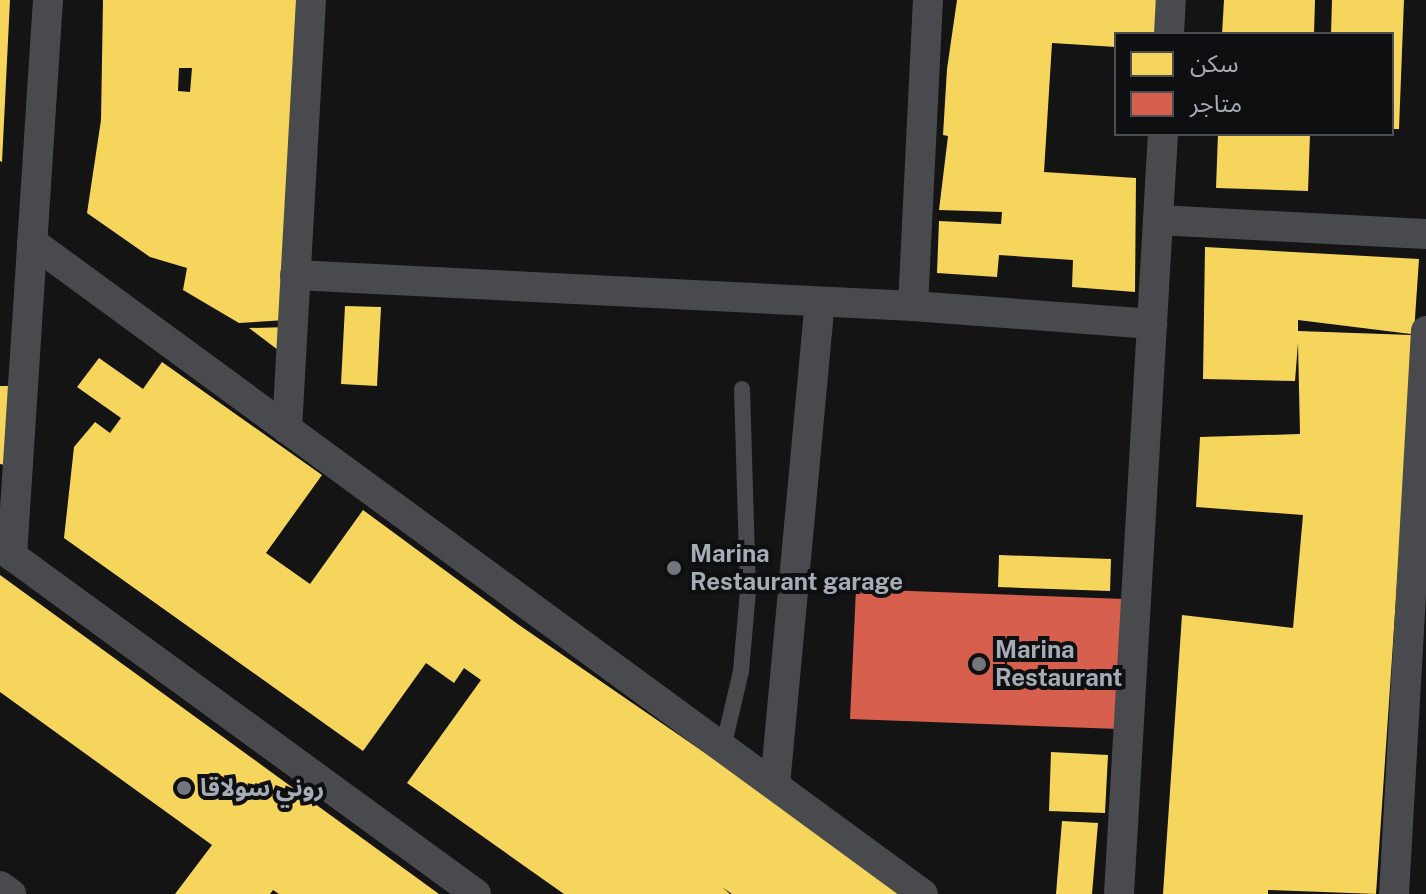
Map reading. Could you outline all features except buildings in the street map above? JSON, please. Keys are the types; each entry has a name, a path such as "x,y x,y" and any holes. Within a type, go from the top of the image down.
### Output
{"street":[{"path":"48,0 32,242 6,552 476,894"},
{"path":"287,429 311,0"},
{"path":"913,306 928,0"},
{"path":"1169,32 1171,0"},
{"path":"1119,894 1163,136"},
{"path":"1158,220 1426,234"},
{"path":"32,242 923,894"},
{"path":"295,275 913,306 1152,324"},
{"path":"775,785 820,302"},
{"path":"1394,894 1426,331"},
{"path":"0,886 11,894"}],"lane":[{"path":"723,748 741,671 748,591 742,389"}],"place":[{"name":"Marina Restaurant garage","path":"674,568"},
{"name":"Marina Restaurant","path":"979,664"},
{"name":"روني سولاقا","path":"184,788"}]}
